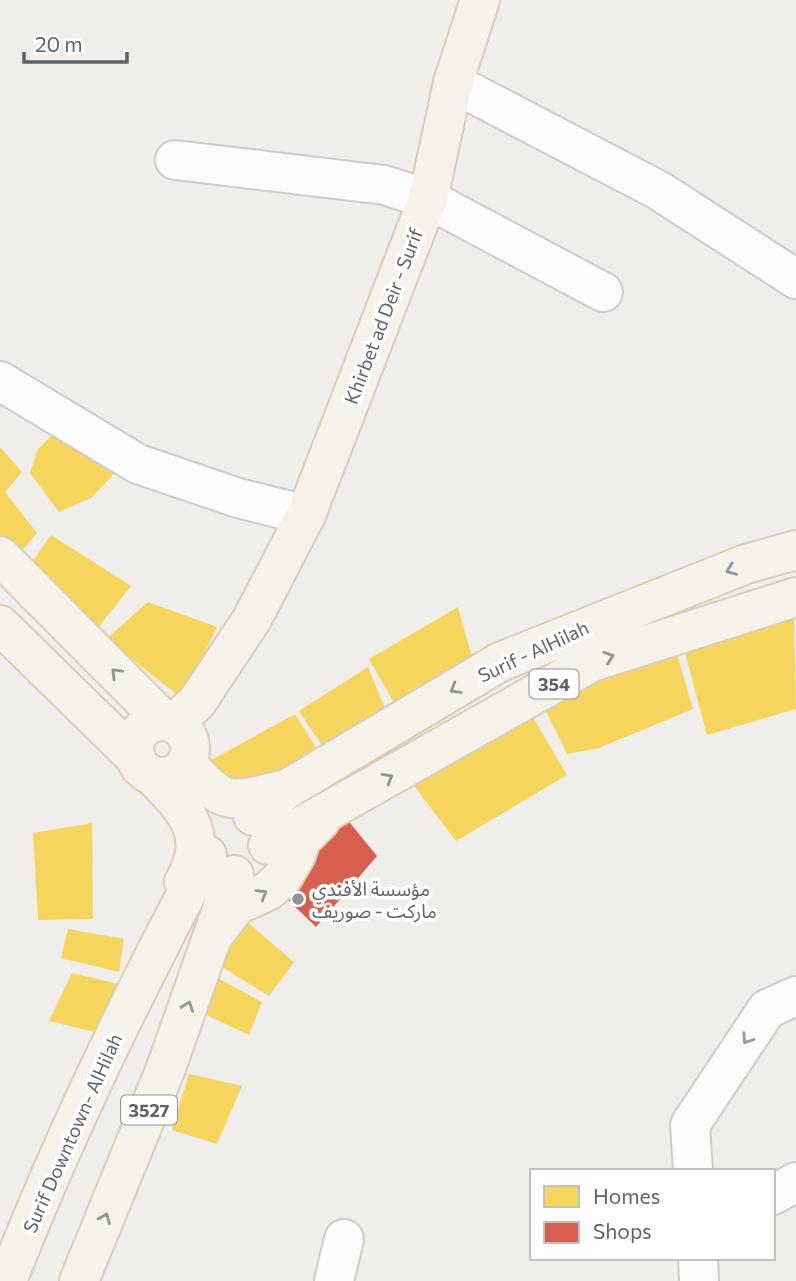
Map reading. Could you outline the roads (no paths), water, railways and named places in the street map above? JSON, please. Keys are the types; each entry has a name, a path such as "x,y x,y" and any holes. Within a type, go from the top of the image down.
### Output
{"main road":[{"name":"Khirbet ad Deir - Surif","path":"170,754 209,723 222,698 251,619 306,515 428,199 453,83 480,0"},
{"name":"Surif - AlHilah","path":"287,789 500,662 734,569 796,550"},
{"path":"0,556 170,754 232,838"},
{"name":"Surif - AlHilah","path":"329,812 592,662 796,597"},
{"path":"0,625 170,754 214,792 230,800 287,789"},
{"path":"139,985 139,970 151,938 189,872 195,850 192,824 170,754"},
{"path":"139,985 232,838 287,789"},
{"path":"213,937 237,905 268,891 284,877 301,839 329,812"},
{"name":"354","path":"232,838 329,812"},
{"name":"3527","path":"79,1281 166,1068 213,937 232,838"},
{"name":"Surif Downtown- AlHilah","path":"7,1281 33,1215 139,985"}],"street":[{"path":"453,83 658,190 796,279"},
{"path":"175,160 384,185 428,199 603,292"},
{"path":"0,381 138,464 238,498 306,515"},
{"path":"693,1169 690,1125 767,1009 796,996"},
{"path":"775,1194 796,1182"},
{"path":"334,1281 344,1239"},
{"path":"698,1260 699,1281"}],"place":[{"name":"مؤسسة الأفندي ماركت - صوريف","path":"298,899"}]}
